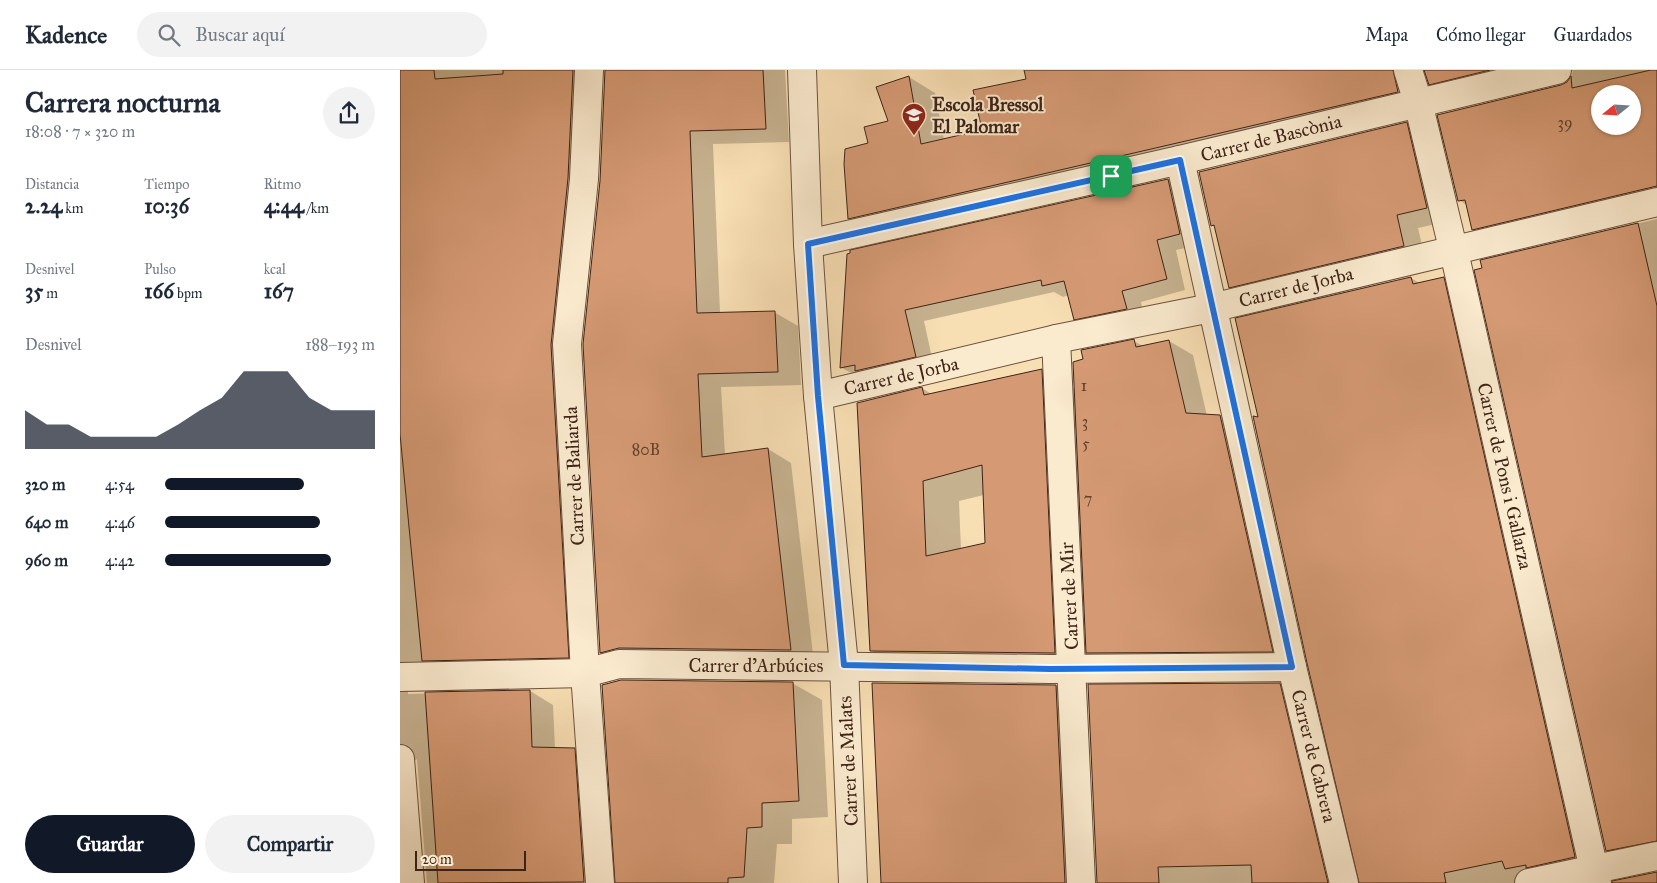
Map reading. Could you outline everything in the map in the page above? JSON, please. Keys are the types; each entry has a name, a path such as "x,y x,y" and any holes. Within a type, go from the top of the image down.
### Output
{"street":[{"name":"Carrer de Baliarda","path":"589,70 584,179 567,344 585,673 600,883"},
{"name":"Carrer de Malats","path":"802,70 808,244 818,396 844,665 853,883"},
{"name":"Carrer de Pons i Gallarza","path":"1408,70 1418,102 1453,250 1596,876"},
{"name":"Carrer de Bascònia","path":"808,244 1180,160 1557,70"},
{"name":"Carrer de Cabrera","path":"1180,160 1292,667 1344,883"},
{"name":"Carrer de Jorba","path":"818,396 1056,339 1212,308 1453,250 1656,205"},
{"name":"Carrer de Mir","path":"1056,339 1081,883"},
{"name":"Carrer d'Arbúcies","path":"400,678 585,673 619,664 1292,667"},
{"path":"400,759 410,883"},
{"path":"1529,883 1596,876 1657,856"}],"building":[{"path":"400,70 434,70 435,79 503,74 503,70 573,70 568,178 551,345 569,658 422,661 400,434"},
{"path":"605,70 763,70 766,129 690,131 697,313 775,311 778,372 698,374 702,457 768,448 791,650 619,648 600,653 583,344 600,181"},
{"path":"1024,70 1393,70 1398,92 848,219 844,164 845,149 868,143 864,127 888,121 876,87 909,76 921,144 982,130 973,90 1026,79"},
{"path":"1424,70 1490,70 1429,85"},
{"path":"1657,70 1657,186 1472,230 1465,200 1458,201 1437,115 1561,85 1567,82 1571,76 1572,88"},
{"path":"1407,122 1427,208 1397,215 1404,246 1229,288 1214,225 1211,226 1199,172"},
{"path":"1168,179 1180,234 1157,240 1167,279 1122,291 1127,309 1074,320 1064,281 1042,286 1041,280 905,310 916,357 855,371 855,365 840,368 847,254 850,253 850,250"},
{"path":"1638,223 1657,306 1657,841 1606,851 1474,270 1482,268 1480,260"},
{"path":"1411,277 1413,284 1444,277 1575,857 1526,868 1526,865 1505,869 1502,861 1444,873 1446,883 1359,883 1307,663 1253,416 1258,417 1235,318"},
{"path":"1134,339 1136,347 1169,340 1186,413 1220,415 1273,652 1086,653 1073,362 1083,359 1081,350"},
{"path":"1042,369 1055,653 870,651 857,403 922,387 924,395","holes":["982,465 985,543 926,556 923,481"]},
{"path":"621,680 793,682 799,801 762,803 762,827 747,828 744,877 728,878 728,883 615,883 602,685"},
{"path":"872,683 1056,685 1065,883 881,883"},
{"path":"1280,683 1328,883 1252,883 1251,865 1158,867 1159,883 1097,883 1088,684"},
{"path":"530,690 532,747 575,748 584,882 438,883 425,692"},
{"path":"1657,872 1657,883 1612,883 1612,881"}],"place":[{"name":"Escola Bressol El Palomar","path":"914,136"}],"route":[{"path":"1180,160 1292,667 1072,667 1050,669 844,665 818,396 808,244 1111,176 1180,160"}]}
